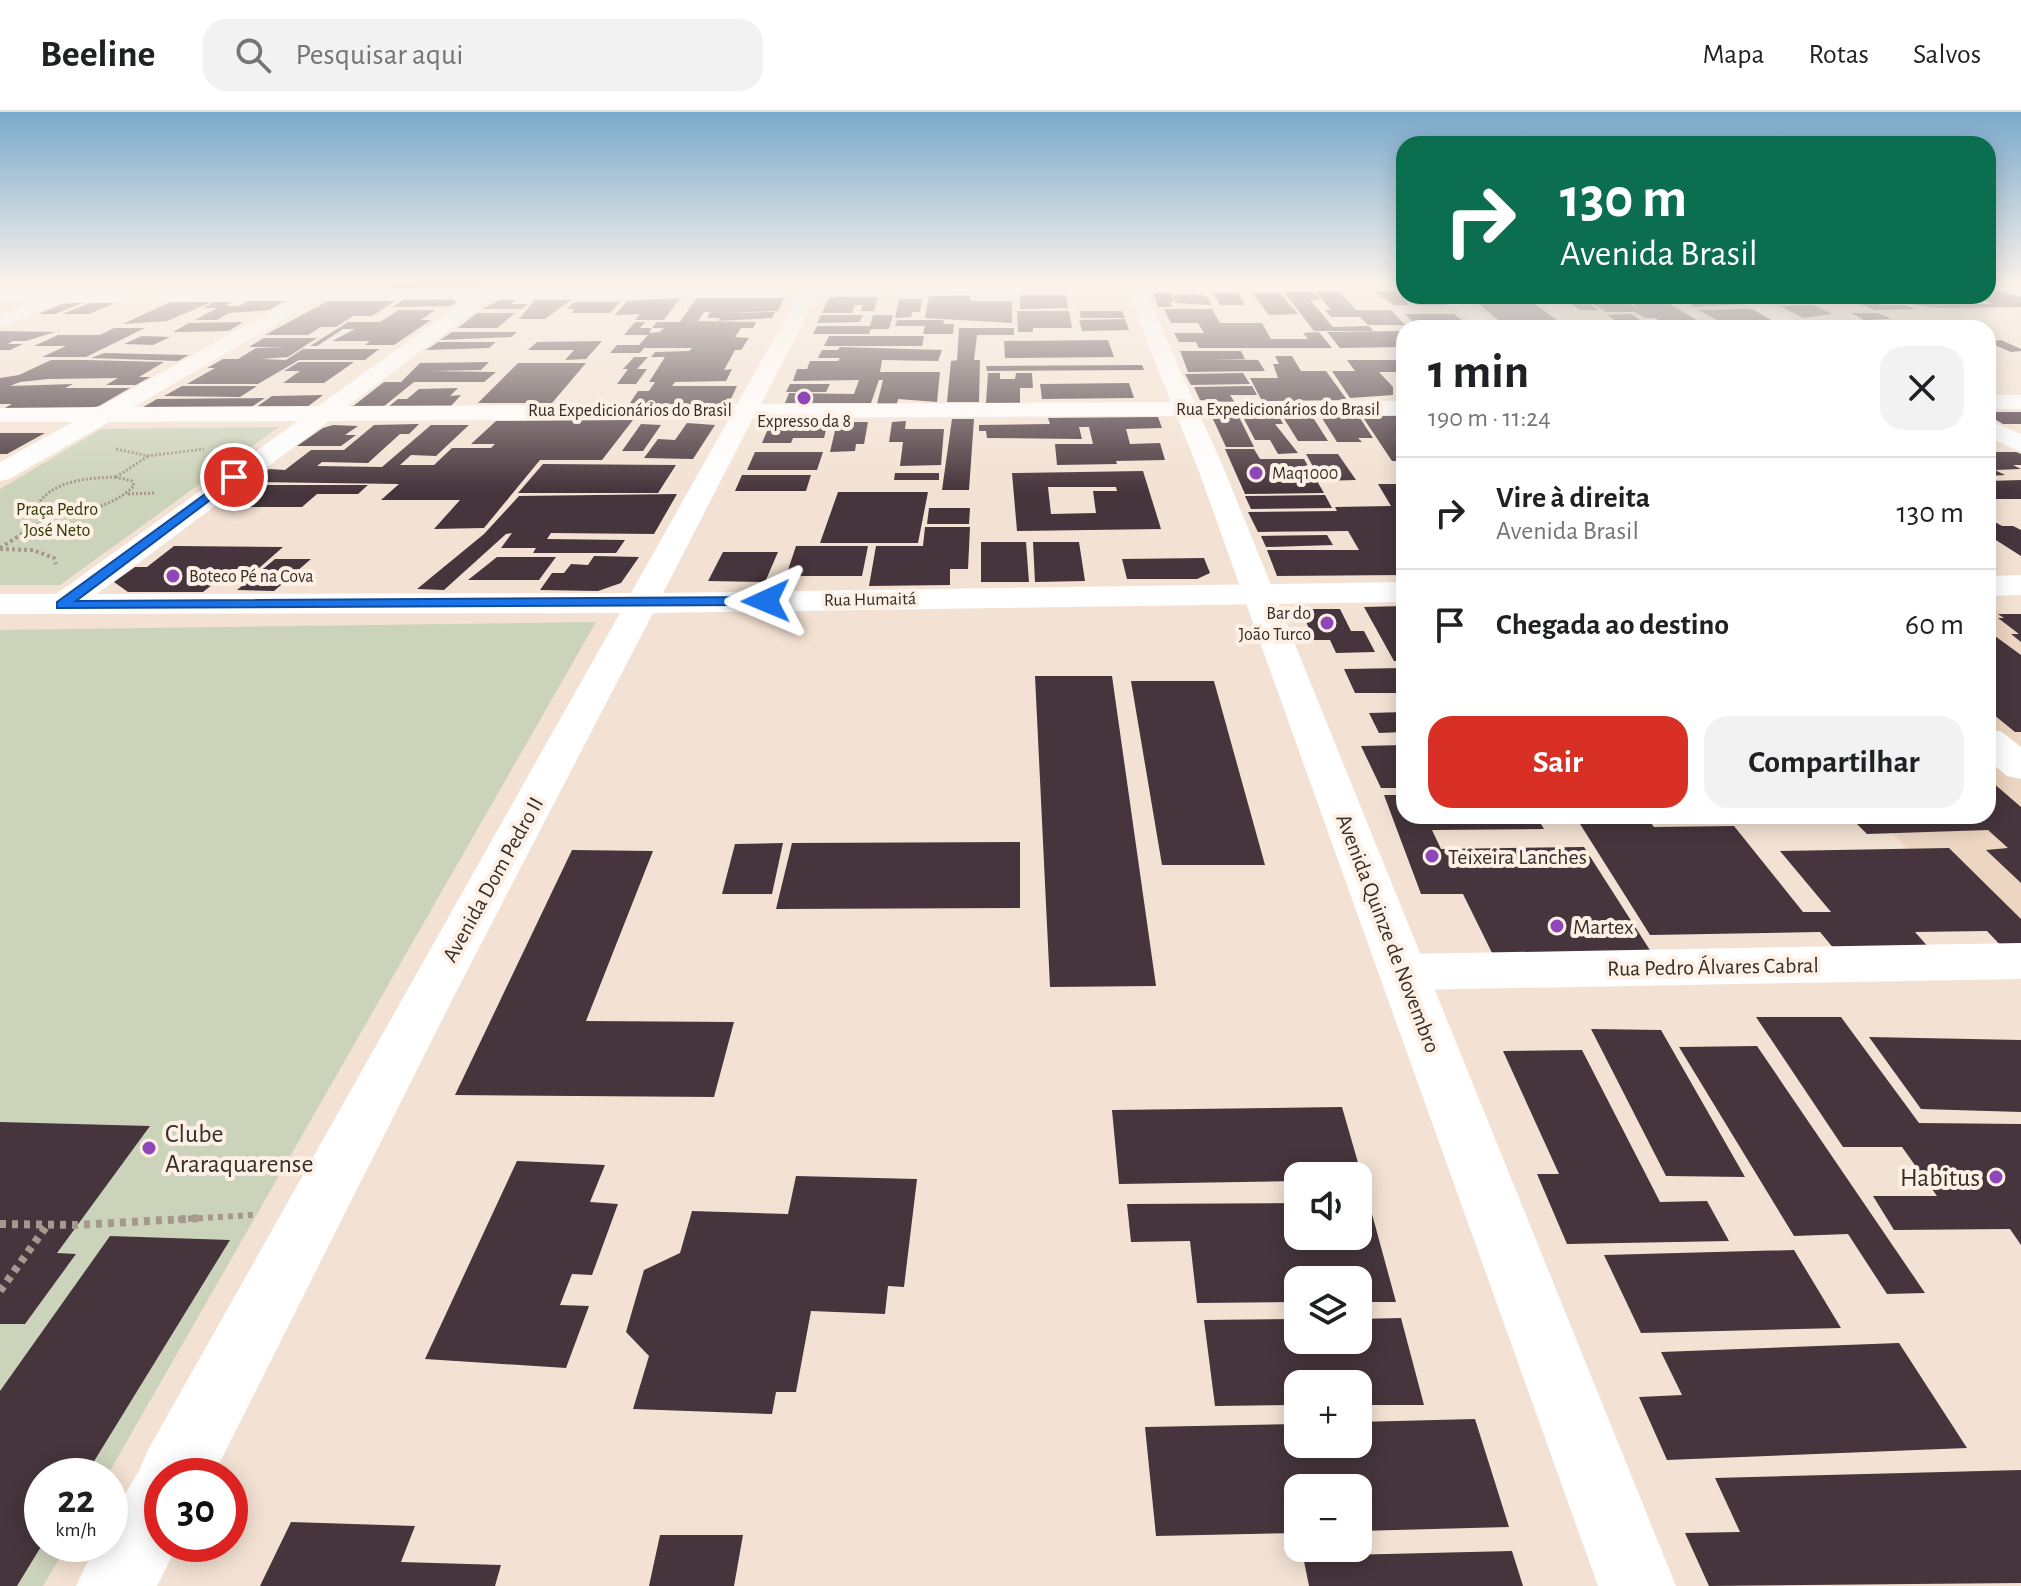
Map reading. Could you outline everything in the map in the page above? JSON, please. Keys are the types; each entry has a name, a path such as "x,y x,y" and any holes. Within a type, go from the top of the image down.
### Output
{"street":[{"path":"0,473 213,353"},
{"path":"62,605 406,353"},
{"name":"Avenida Dom Pedro II","path":"184,1458 777,353"},
{"name":"Avenida Quinze de Novembro","path":"1161,353 1211,469 1256,594 1405,972 1637,1586"},
{"path":"1996,402 2021,402"},
{"name":"Rua Expedicionários do Brasil","path":"0,415 1396,408"},
{"path":"1996,431 2021,444"},
{"path":"1996,586 2021,585"},
{"name":"Rua Humaitá","path":"0,604 643,603 1396,592"},
{"path":"1996,747 2021,767"},
{"name":"Rua Pedro Álvares Cabral","path":"1405,972 2021,961"},
{"path":"115,1586 144,1532"}],"path":[{"path":"115,477 150,455"},
{"path":"115,477 132,481 134,486 110,502 58,511 37,505 38,500 70,484 115,477"},
{"path":"0,548 58,511"},
{"path":"0,548 33,550 54,558 62,605"},
{"path":"0,1224 77,1225 259,1214 275,1288"},
{"path":"0,1291 48,1224"}],"shaded area":[{"path":"1996,610 2021,627 2021,965 1884,824 1996,824"}],"green space":[{"name":"Praça Pedro José Neto","path":"279,427 60,585 0,585 0,489 101,429"},
{"name":"Clube Araraquarense","path":"596,622 117,1458 24,1458 24,1562 57,1562 43,1586 0,1586 0,630"}],"building":[{"path":"51,353 95,353 86,357 42,357"},
{"path":"104,353 189,355 178,361 91,358"},
{"path":"248,353 294,353 288,357 261,359 286,360 297,353 374,353 365,360 299,360 258,384 187,384 215,368 207,368 223,359 238,359"},
{"path":"571,353 592,353 586,359 565,360"},
{"path":"654,353 733,353 724,370 732,369 726,381 675,382 672,386 737,386 728,405 628,406 638,391 649,391 655,382 649,382 665,357 651,357"},
{"path":"821,353 941,353 938,361 882,360 880,372 940,372 937,402 898,399 897,404 877,404 883,380 879,380 871,403 785,403 789,393 854,394 859,380 793,381 797,369 807,369 810,361 838,361 840,358 818,358"},
{"path":"957,353 975,353 974,360 980,360 979,402 947,402 951,361 957,360"},
{"path":"1005,353 1113,353 1114,357 1005,358"},
{"path":"1181,353 1242,353 1245,359 1211,359 1258,360 1265,371 1188,372"},
{"path":"1275,356 1292,356 1301,371 1326,371 1347,400 1262,401 1250,378 1278,378 1273,364 1279,364"},
{"path":"634,357 648,357 637,369 647,369 636,384 617,384 628,369 623,369"},
{"path":"51,360 164,362 139,377 150,377 136,385 106,385 118,378 48,379 10,386 73,384 65,388 130,388 99,406 86,409 3,409 12,404 0,404 0,378 19,375"},
{"path":"1347,360 1396,360 1396,372 1379,372 1393,387 1393,395 1350,398 1332,371 1355,371"},
{"path":"299,362 354,362 324,383 283,383 300,371 284,371"},
{"path":"489,362 481,370 429,371 496,372 484,382 414,382 383,407 352,407 384,382 401,382 420,363"},
{"path":"518,363 586,363 552,403 478,403"},
{"path":"1142,365 1144,370 987,371 986,366"},
{"path":"988,373 1000,373 1000,379 1015,379 1016,373 1032,373 1033,388 1020,388 1020,403 986,403"},
{"path":"1243,373 1250,384 1191,385 1185,374"},
{"path":"1129,383 1134,398 1042,399 1040,384"},
{"path":"790,384 830,384 826,392 786,392"},
{"path":"182,386 257,386 240,397 164,396"},
{"path":"1252,386 1257,395 1230,395 1235,403 1200,400 1194,387"},
{"path":"458,388 450,396 461,395 450,407 388,407 398,399 407,399 419,389"},
{"path":"323,395 307,407 255,408 272,396"},
{"path":"265,398 250,408 140,409 157,399"},
{"path":"1996,412 2021,412 2021,424 2003,424 1996,420"},
{"path":"1320,415 1358,415 1373,438 1358,438 1362,442 1337,442"},
{"path":"1279,416 1283,424 1275,424 1298,453 1278,454 1270,440 1255,440 1243,417"},
{"path":"1312,416 1328,441 1298,441 1283,417"},
{"path":"1362,416 1396,416 1396,461 1392,461"},
{"path":"1158,417 1162,428 1126,429 1130,444 1160,443 1165,460 1116,461 1117,464 1057,465 1055,444 1093,444 1089,427 1079,427 1082,439 987,438 986,431 979,431 979,425 1050,424 1048,418"},
{"path":"1212,417 1239,417 1254,447 1226,447"},
{"path":"952,419 974,419 969,490 942,490"},
{"path":"633,420 602,460 540,460 484,528 434,529 460,500 381,500 399,484 252,482 269,469 285,470 311,450 344,450 374,425 419,424 409,434 400,434 368,463 322,462 317,466 382,467 431,425 469,425 436,456 411,455 400,465 434,465 452,448 491,448 495,444 471,444 496,421"},
{"path":"777,421 819,421 818,426 827,426 824,438 793,438 791,443 762,443 770,424"},
{"path":"906,421 905,429 944,429 941,465 900,466 903,442 889,442 892,422"},
{"path":"837,422 868,422 864,444 856,444 855,451 830,452"},
{"path":"687,423 715,425 693,459 644,458 658,439 675,440"},
{"path":"641,424 661,425 643,451 622,451"},
{"path":"333,425 358,426 345,435 356,435 341,446 297,446 323,428"},
{"path":"0,433 45,433 7,454 0,454"},
{"path":"1225,449 1254,449 1260,459 1304,459 1324,493 1245,494"},
{"path":"755,452 823,452 817,470 747,470"},
{"path":"1996,452 2021,454 2021,465 2013,465 2021,469 1996,470"},
{"path":"1306,454 1338,454 1356,480 1321,481"},
{"path":"543,464 676,465 658,493 518,493"},
{"path":"1143,471 1161,529 1017,531 1012,473","holes":["1048,487 1116,487 1117,491 1093,491 1096,513 1051,514"]},
{"path":"895,473 939,473 939,480 894,480"},
{"path":"742,475 811,475 806,491 735,491"},
{"path":"2021,480 2021,499 1996,499 1996,481"},
{"path":"1378,484 1396,484 1396,575 1277,576 1267,550 1359,550 1348,531 1258,532 1248,512 1337,511 1335,507 1391,506"},
{"path":"249,485 368,485 358,494 317,494 302,507 219,507"},
{"path":"838,492 928,492 918,543 820,543"},
{"path":"677,494 654,534 551,533 547,539 625,540 616,553 533,553 536,548 501,548 512,533 506,534 444,590 417,589 484,534 519,496"},
{"path":"1325,495 1332,508 1251,509 1245,496"},
{"path":"929,508 970,508 969,524 927,524"},
{"path":"1996,523 2021,530 2021,556 1996,540"},
{"path":"925,527 970,527 968,569 950,569 950,585 869,586 876,546 923,546"},
{"path":"1327,535 1333,545 1266,547 1261,536"},
{"path":"981,542 1026,542 1029,582 981,582"},
{"path":"1033,542 1079,542 1085,581 1035,582"},
{"path":"174,546 283,547 258,569 232,569 203,592 128,592 114,582 135,567 147,567"},
{"path":"796,546 868,546 862,576 786,576"},
{"path":"723,552 778,552 765,582 708,581"},
{"path":"594,556 639,557 621,583 598,591 540,590 552,573 564,573 571,564 588,565"},
{"path":"497,557 556,557 539,580 468,580"},
{"path":"1204,558 1210,573 1197,579 1127,579 1122,559"},
{"path":"275,559 311,559 274,591 237,590"},
{"path":"1396,606 1396,661 1394,661 1364,607"},
{"name":"Bar do João Turco","path":"1313,609 1340,609 1351,631 1364,631 1375,652 1336,653 1330,640 1314,640 1303,615"},
{"path":"1998,614 2021,614 2021,642 2011,634 2019,634 1998,618 2004,618"},
{"path":"1996,637 2021,655 2021,732 2015,732 1996,717"},
{"path":"1396,668 1396,693 1355,693 1344,669"},
{"path":"1035,676 1112,676 1156,986 1050,987"},
{"path":"1131,681 1214,681 1265,865 1162,865"},
{"path":"1396,712 1396,732 1379,733 1369,713"},
{"path":"1396,745 1396,788 1381,788 1361,746"},
{"path":"1996,785 2021,807 2021,883 1986,850 2008,848 1988,830 1867,834 1857,824 1996,824"},
{"name":"Martex","path":"1384,795 1396,795 1396,824 1541,824 1544,829 1432,830 1441,849 1584,847 1655,958 1496,961 1463,894 1421,894"},
{"path":"1580,824 1734,826 1803,912 1831,912 1780,851 1949,848 2021,919 2021,950 2005,950 1987,931 1915,932 1930,949 1835,950 1820,932 1650,935"},
{"path":"1020,842 1020,908 776,909 792,843"},
{"path":"783,843 772,894 722,894 735,844"},
{"path":"572,850 653,851 586,1021 734,1022 714,1097 455,1095"},
{"path":"1756,1017 1841,1017 1919,1123 2021,1124 2021,1245 2010,1229 1894,1230 1873,1196 1937,1196 1902,1147 1843,1147"},
{"path":"1591,1029 1661,1030 1745,1177 1666,1176"},
{"path":"1869,1037 2021,1040 2021,1112 1921,1109"},
{"path":"1757,1046 1925,1293 1887,1294 1848,1234 1794,1236 1679,1047"},
{"path":"1582,1050 1660,1202 1707,1201 1729,1241 1567,1244 1537,1174 1559,1174 1503,1051"},
{"path":"1342,1107 1358,1162 1284,1162 1284,1181 1119,1184 1112,1110"},
{"path":"0,1122 150,1126 57,1253 76,1254 25,1324 0,1324"},
{"path":"517,1161 605,1165 590,1202 618,1204 592,1275 572,1274 560,1305 589,1306 566,1368 425,1359"},
{"path":"796,1176 917,1179 904,1287 888,1286 885,1314 811,1311 796,1392 776,1392 772,1414 633,1409 649,1356 626,1332 644,1270 680,1253 692,1211 788,1214"},
{"path":"1284,1203 1284,1250 1372,1250 1372,1214 1396,1302 1372,1302 1372,1266 1284,1266 1284,1302 1197,1303 1190,1241 1131,1242 1127,1204"},
{"path":"110,1236 230,1240 96,1458 24,1458 24,1562 32,1562 17,1586 0,1586 0,1391"},
{"path":"1794,1250 1841,1328 1641,1333 1604,1255"},
{"path":"1401,1318 1424,1405 1372,1405 1372,1370 1284,1370 1284,1405 1215,1406 1204,1320 1284,1319 1284,1354 1372,1354 1372,1319"},
{"path":"1899,1343 1967,1448 1667,1460 1639,1397 1682,1395 1661,1352"},
{"path":"1475,1419 1509,1527 1372,1531 1372,1474 1284,1474 1284,1533 1156,1536 1145,1427 1284,1424 1284,1458 1372,1458 1372,1422"},
{"path":"2021,1470 2021,1583 1709,1586 1685,1533 1740,1532 1715,1478"},
{"path":"291,1522 415,1526 401,1562 501,1565 495,1586 260,1586"},
{"path":"660,1535 743,1535 734,1586 649,1586"},
{"path":"1512,1551 1523,1586 1309,1586 1304,1562 1372,1562 1372,1554"}],"place":[{"name":"Expresso da 8","path":"804,398"},
{"name":"Maq1000","path":"1256,473"},
{"name":"Boteco Pé na Cova","path":"173,576"},
{"name":"Bar do João Turco","path":"1327,623"},
{"name":"Teixeira Lanches","path":"1432,856"},
{"name":"Martex","path":"1557,926"},
{"name":"Clube Araraquarense","path":"149,1148"},
{"name":"Habitus","path":"1996,1177"}],"route":[{"path":"234,477 62,605 766,601"}]}
